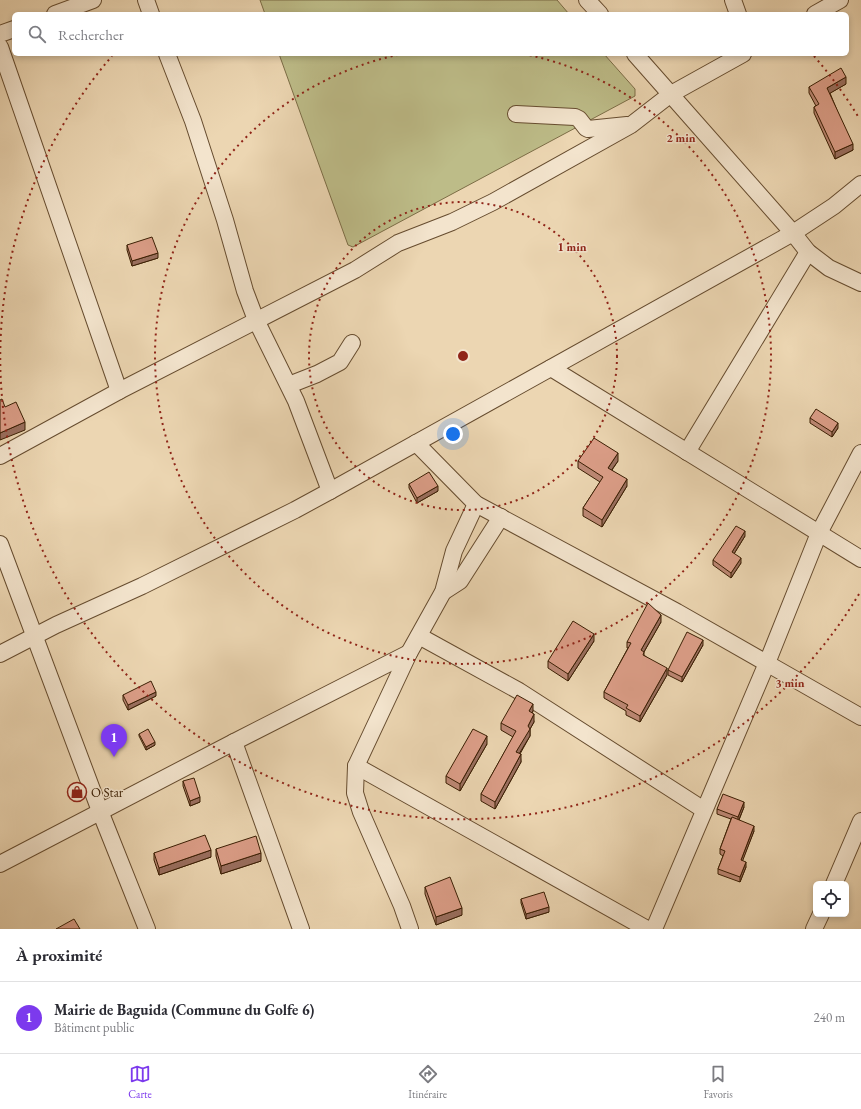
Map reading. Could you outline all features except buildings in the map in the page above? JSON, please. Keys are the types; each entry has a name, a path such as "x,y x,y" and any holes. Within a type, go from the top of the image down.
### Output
{"street":[{"path":"60,12 93,0"},
{"path":"146,0 150,12"},
{"path":"587,0 598,12"},
{"path":"733,0 737,12"},
{"path":"819,12 840,0"},
{"path":"0,34 12,30"},
{"path":"0,47 119,391"},
{"path":"168,56 193,121 225,220 245,291 256,320 289,385 330,491"},
{"path":"637,56 793,233 808,252 829,268 861,283"},
{"path":"0,456 119,391 354,270 398,243 452,222 493,202 631,125 670,94 739,56"},
{"path":"516,114 575,117 579,119 588,129 631,125"},
{"path":"0,654 34,636 142,586 330,491 793,233 834,206 861,184"},
{"path":"687,452 808,252"},
{"path":"289,385 317,374 340,362 352,343"},
{"path":"551,368 861,558"},
{"path":"416,443 476,504 677,612 861,717"},
{"path":"654,929 767,663 819,533 861,452"},
{"path":"410,929 402,906 361,812 355,793 356,766 409,653 443,592 454,551 476,504"},
{"path":"443,592 460,581 501,517"},
{"path":"0,544 100,811 147,929"},
{"path":"419,636 519,692 704,810"},
{"path":"0,864 100,811 409,653"},
{"path":"234,742 301,929"},
{"path":"356,766 647,929"},
{"path":"835,881 861,821"},
{"path":"814,929 820,917"}],"shaded area":[{"path":"260,0 557,0 567,12 264,12"},
{"path":"280,56 606,56 635,89 635,96 353,247 348,245"}],"place":[{"name":"Mairie de Baguida (Commune du Golfe 6)","path":"114,757"},
{"name":"O Star","path":"77,792"}]}
